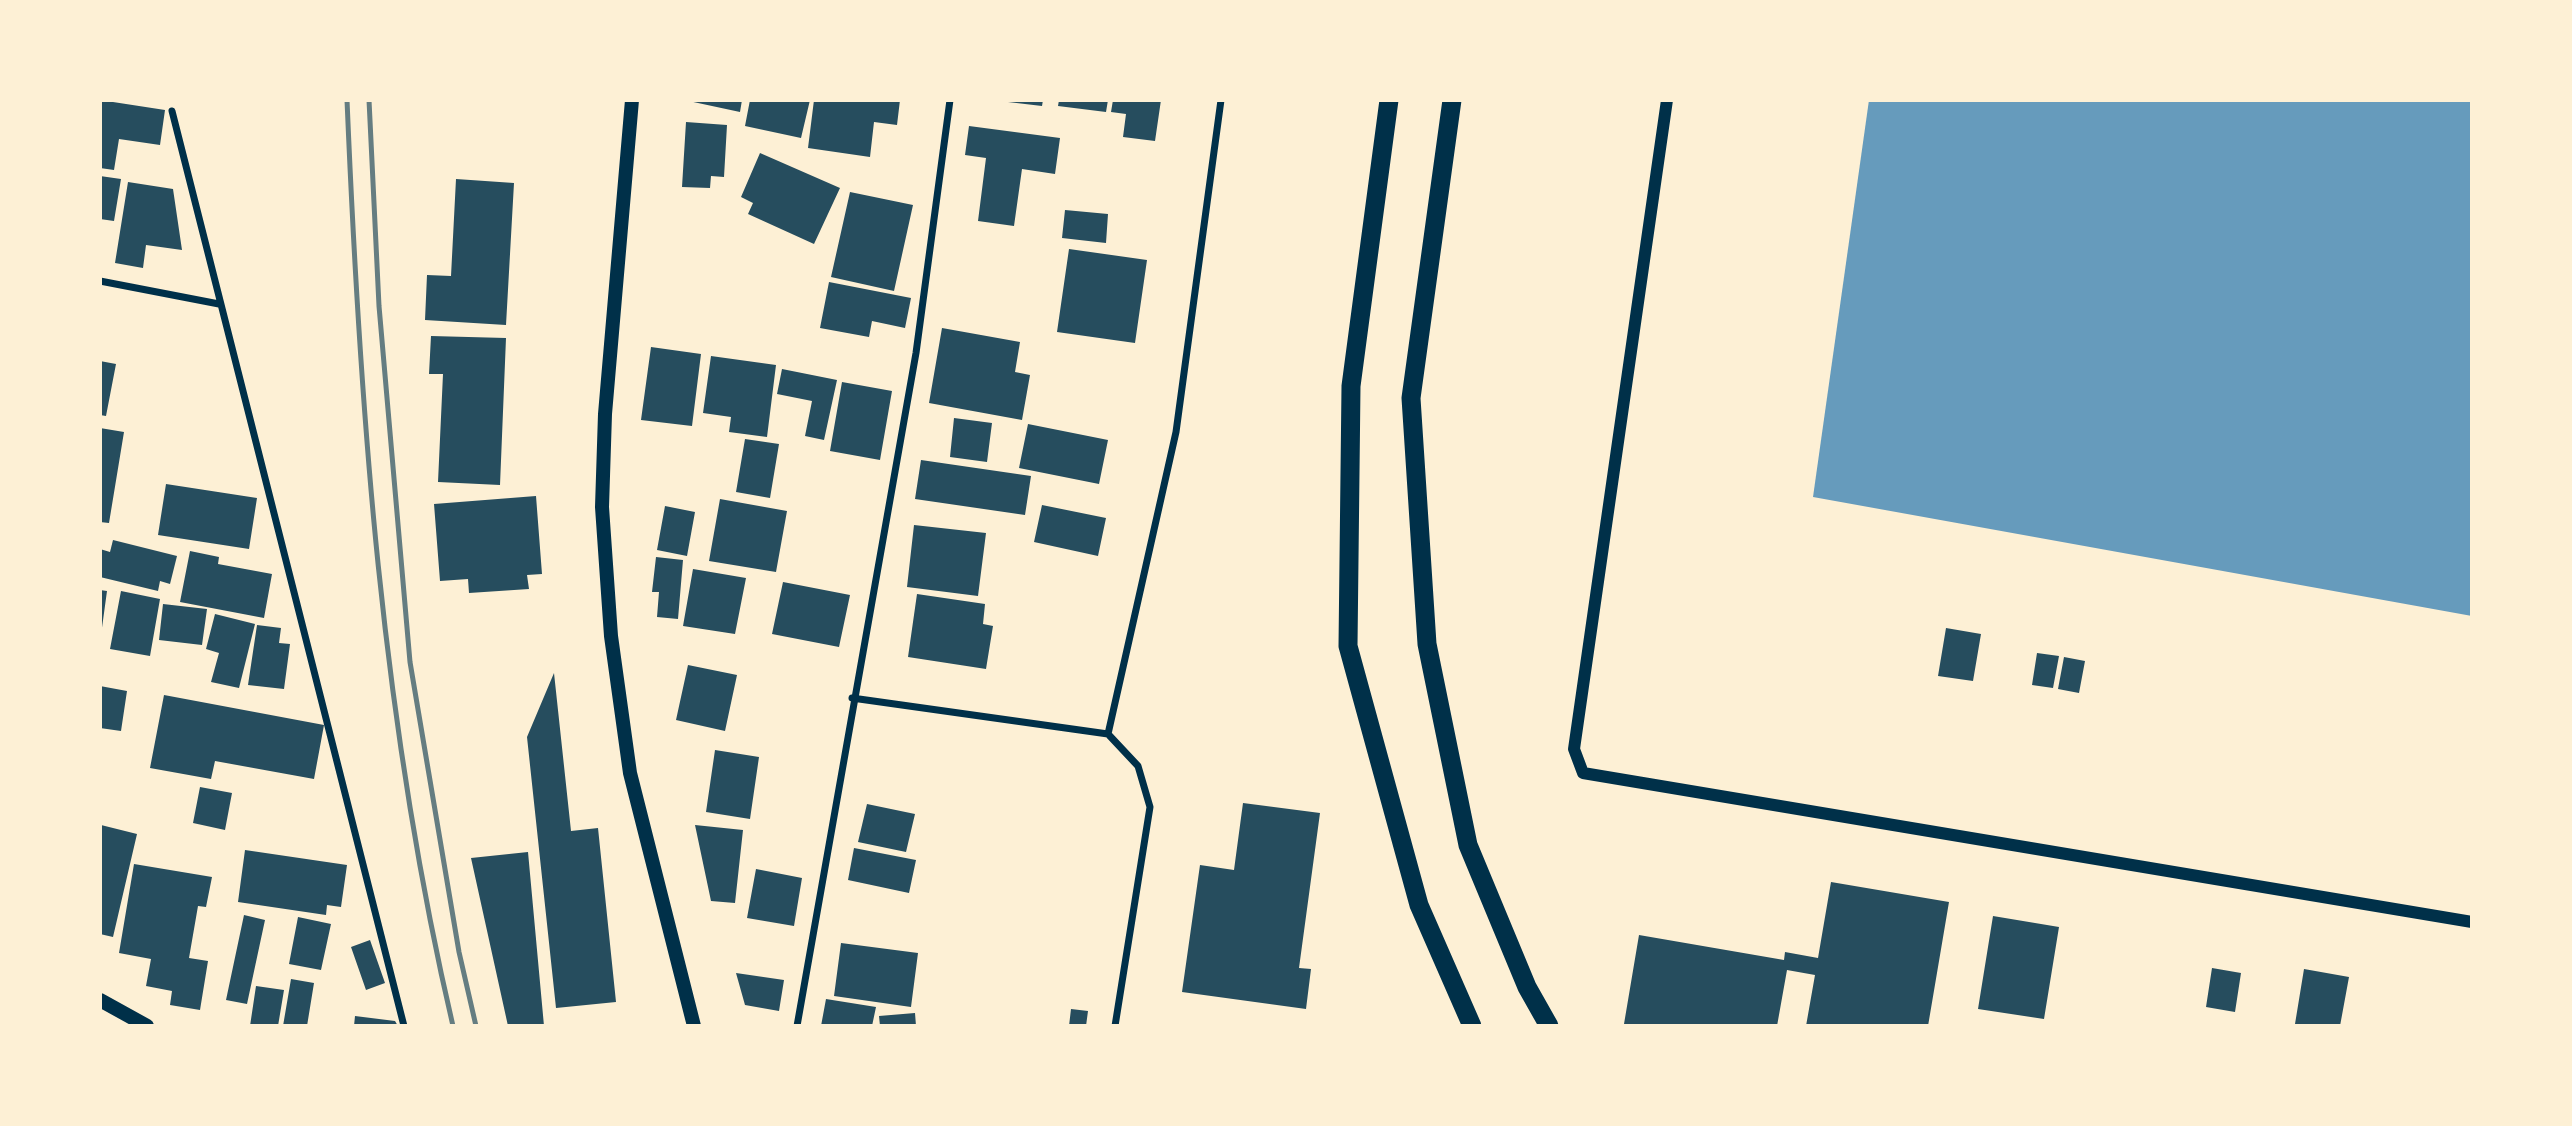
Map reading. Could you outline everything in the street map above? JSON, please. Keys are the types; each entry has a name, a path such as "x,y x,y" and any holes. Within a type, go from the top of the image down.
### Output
{"highway":[{"path":"1389,100 1351,386 1348,646 1419,905 1472,1026"},
{"path":"1452,100 1410,398 1427,644 1468,845 1527,987 1549,1026"}],"main road":[{"path":"632,100 605,414 602,507 611,636 630,773 694,1026"},
{"path":"100,1000 147,1026"}],"street":[{"path":"797,1026 852,698 916,353 950,100"},
{"path":"1108,734 1175,432 1221,100"},
{"path":"1667,100 1574,749 1583,773 2472,922"},
{"path":"172,111 404,1026"},
{"path":"100,281 219,304"},
{"path":"852,698 1108,734 1138,766 1150,807 1115,1026"}],"water":[{"path":"1869,100 2472,100 2472,616 1813,497"}],"building":[{"path":"100,100 165,110 160,145 119,139 114,170 100,168"},
{"path":"684,100 742,100 740,112"},
{"path":"750,100 810,100 801,138 745,126"},
{"path":"814,100 900,100 897,125 874,122 870,157 808,148"},
{"path":"991,100 1043,100 1042,106"},
{"path":"1059,100 1108,100 1106,112 1058,106"},
{"path":"1113,100 1161,100 1155,141 1123,137 1126,114 1111,112"},
{"path":"686,122 727,125 724,177 711,176 710,188 682,187"},
{"path":"969,126 1060,138 1055,174 1022,169 1014,226 978,221 986,158 965,155"},
{"path":"760,153 840,188 814,244 748,214 753,203 741,197"},
{"path":"100,176 121,179 114,221 100,219"},
{"path":"456,179 514,183 506,325 425,320 427,275 451,276"},
{"path":"128,182 173,189 182,250 146,245 143,268 115,263"},
{"path":"850,192 913,205 894,291 831,277"},
{"path":"1065,210 1108,214 1106,243 1062,238"},
{"path":"1069,249 1147,260 1135,343 1057,332"},
{"path":"829,282 911,298 905,328 872,321 869,337 820,328"},
{"path":"942,328 1020,342 1015,372 1030,375 1022,420 929,403"},
{"path":"431,336 506,338 500,485 438,482 443,374 429,374"},
{"path":"651,347 701,354 692,426 641,420"},
{"path":"711,356 776,365 767,437 729,432 731,417 703,413"},
{"path":"100,361 116,364 106,416 100,415"},
{"path":"782,369 837,380 824,440 805,436 812,401 777,394"},
{"path":"842,382 892,391 880,460 830,451"},
{"path":"954,418 992,423 987,462 950,457"},
{"path":"1028,424 1108,440 1099,484 1019,468"},
{"path":"100,428 124,432 109,523 100,522"},
{"path":"745,439 779,444 770,498 736,492"},
{"path":"921,460 1031,476 1025,515 915,499"},
{"path":"166,484 257,498 249,549 158,535"},
{"path":"536,496 542,574 527,575 529,589 469,593 468,579 440,581 434,504"},
{"path":"720,499 787,511 776,572 709,561"},
{"path":"1042,505 1106,518 1098,556 1034,542"},
{"path":"665,506 695,512 687,556 657,550"},
{"path":"914,525 986,533 978,596 907,587"},
{"path":"113,540 177,556 170,584 160,581 158,591 100,577 100,549 110,552"},
{"path":"190,551 219,557 218,564 272,574 264,618 180,602"},
{"path":"656,557 683,560 678,619 657,617 659,592 652,592"},
{"path":"693,569 746,578 735,634 683,626"},
{"path":"783,582 850,595 839,647 772,634"},
{"path":"100,590 107,591 101,635 100,635"},
{"path":"121,591 160,599 150,656 110,649"},
{"path":"917,594 985,604 983,624 993,626 986,669 908,657"},
{"path":"163,604 207,609 202,645 159,640"},
{"path":"215,614 255,624 239,688 211,682 219,653 206,649"},
{"path":"257,625 281,628 279,643 290,644 284,689 248,685"},
{"path":"1946,628 1981,634 1973,681 1938,676"},
{"path":"2037,653 2059,656 2053,688 2032,685"},
{"path":"2064,657 2085,661 2079,693 2058,689"},
{"path":"688,665 737,675 725,731 676,720"},
{"path":"554,673 571,831 598,828 616,1002 556,1008 527,737"},
{"path":"100,686 127,691 121,731 100,728"},
{"path":"164,695 324,725 314,779 215,761 211,779 150,768"},
{"path":"715,750 759,757 750,819 706,812"},
{"path":"200,787 232,793 225,830 193,823"},
{"path":"1243,803 1320,813 1299,968 1311,969 1306,1009 1182,992 1200,865 1234,870"},
{"path":"867,804 915,814 906,852 858,842"},
{"path":"101,825 137,834 113,937 100,934"},
{"path":"695,825 743,830 735,903 711,901"},
{"path":"854,848 916,860 909,893 848,880"},
{"path":"245,850 347,865 341,907 327,905 326,915 238,902"},
{"path":"528,852 544,1026 508,1026 471,858"},
{"path":"134,864 212,877 206,907 198,906 189,958 208,961 200,1010 170,1005 172,991 146,986 151,959 119,953"},
{"path":"756,869 802,878 794,926 747,918"},
{"path":"1831,882 1949,902 1928,1026 1806,1026 1815,975 1787,970 1777,1026 1624,1024 1639,935 1784,960 1785,952 1818,958"},
{"path":"244,915 265,920 247,1004 226,1000"},
{"path":"1993,916 2059,927 2044,1019 1978,1009"},
{"path":"298,917 331,924 321,970 289,964"},
{"path":"370,940 385,983 366,990 351,947"},
{"path":"841,943 918,953 911,1007 834,996"},
{"path":"2212,968 2241,973 2235,1012 2206,1007"},
{"path":"2304,969 2349,977 2340,1026 2295,1024"},
{"path":"736,973 784,980 779,1011 745,1005"},
{"path":"291,979 314,983 307,1026 283,1026"},
{"path":"256,986 284,990 278,1026 250,1026"},
{"path":"826,999 876,1007 872,1026 821,1026"},
{"path":"1071,1009 1088,1011 1086,1026 1069,1026"},
{"path":"915,1013 916,1026 880,1026 879,1016"},
{"path":"355,1016 395,1021 398,1026 354,1026"}],"railway":[{"path":"347,100 359,333 378,566 408,797 453,1026"},
{"path":"369,100 379,306 410,662 459,952 476,1026"}]}
